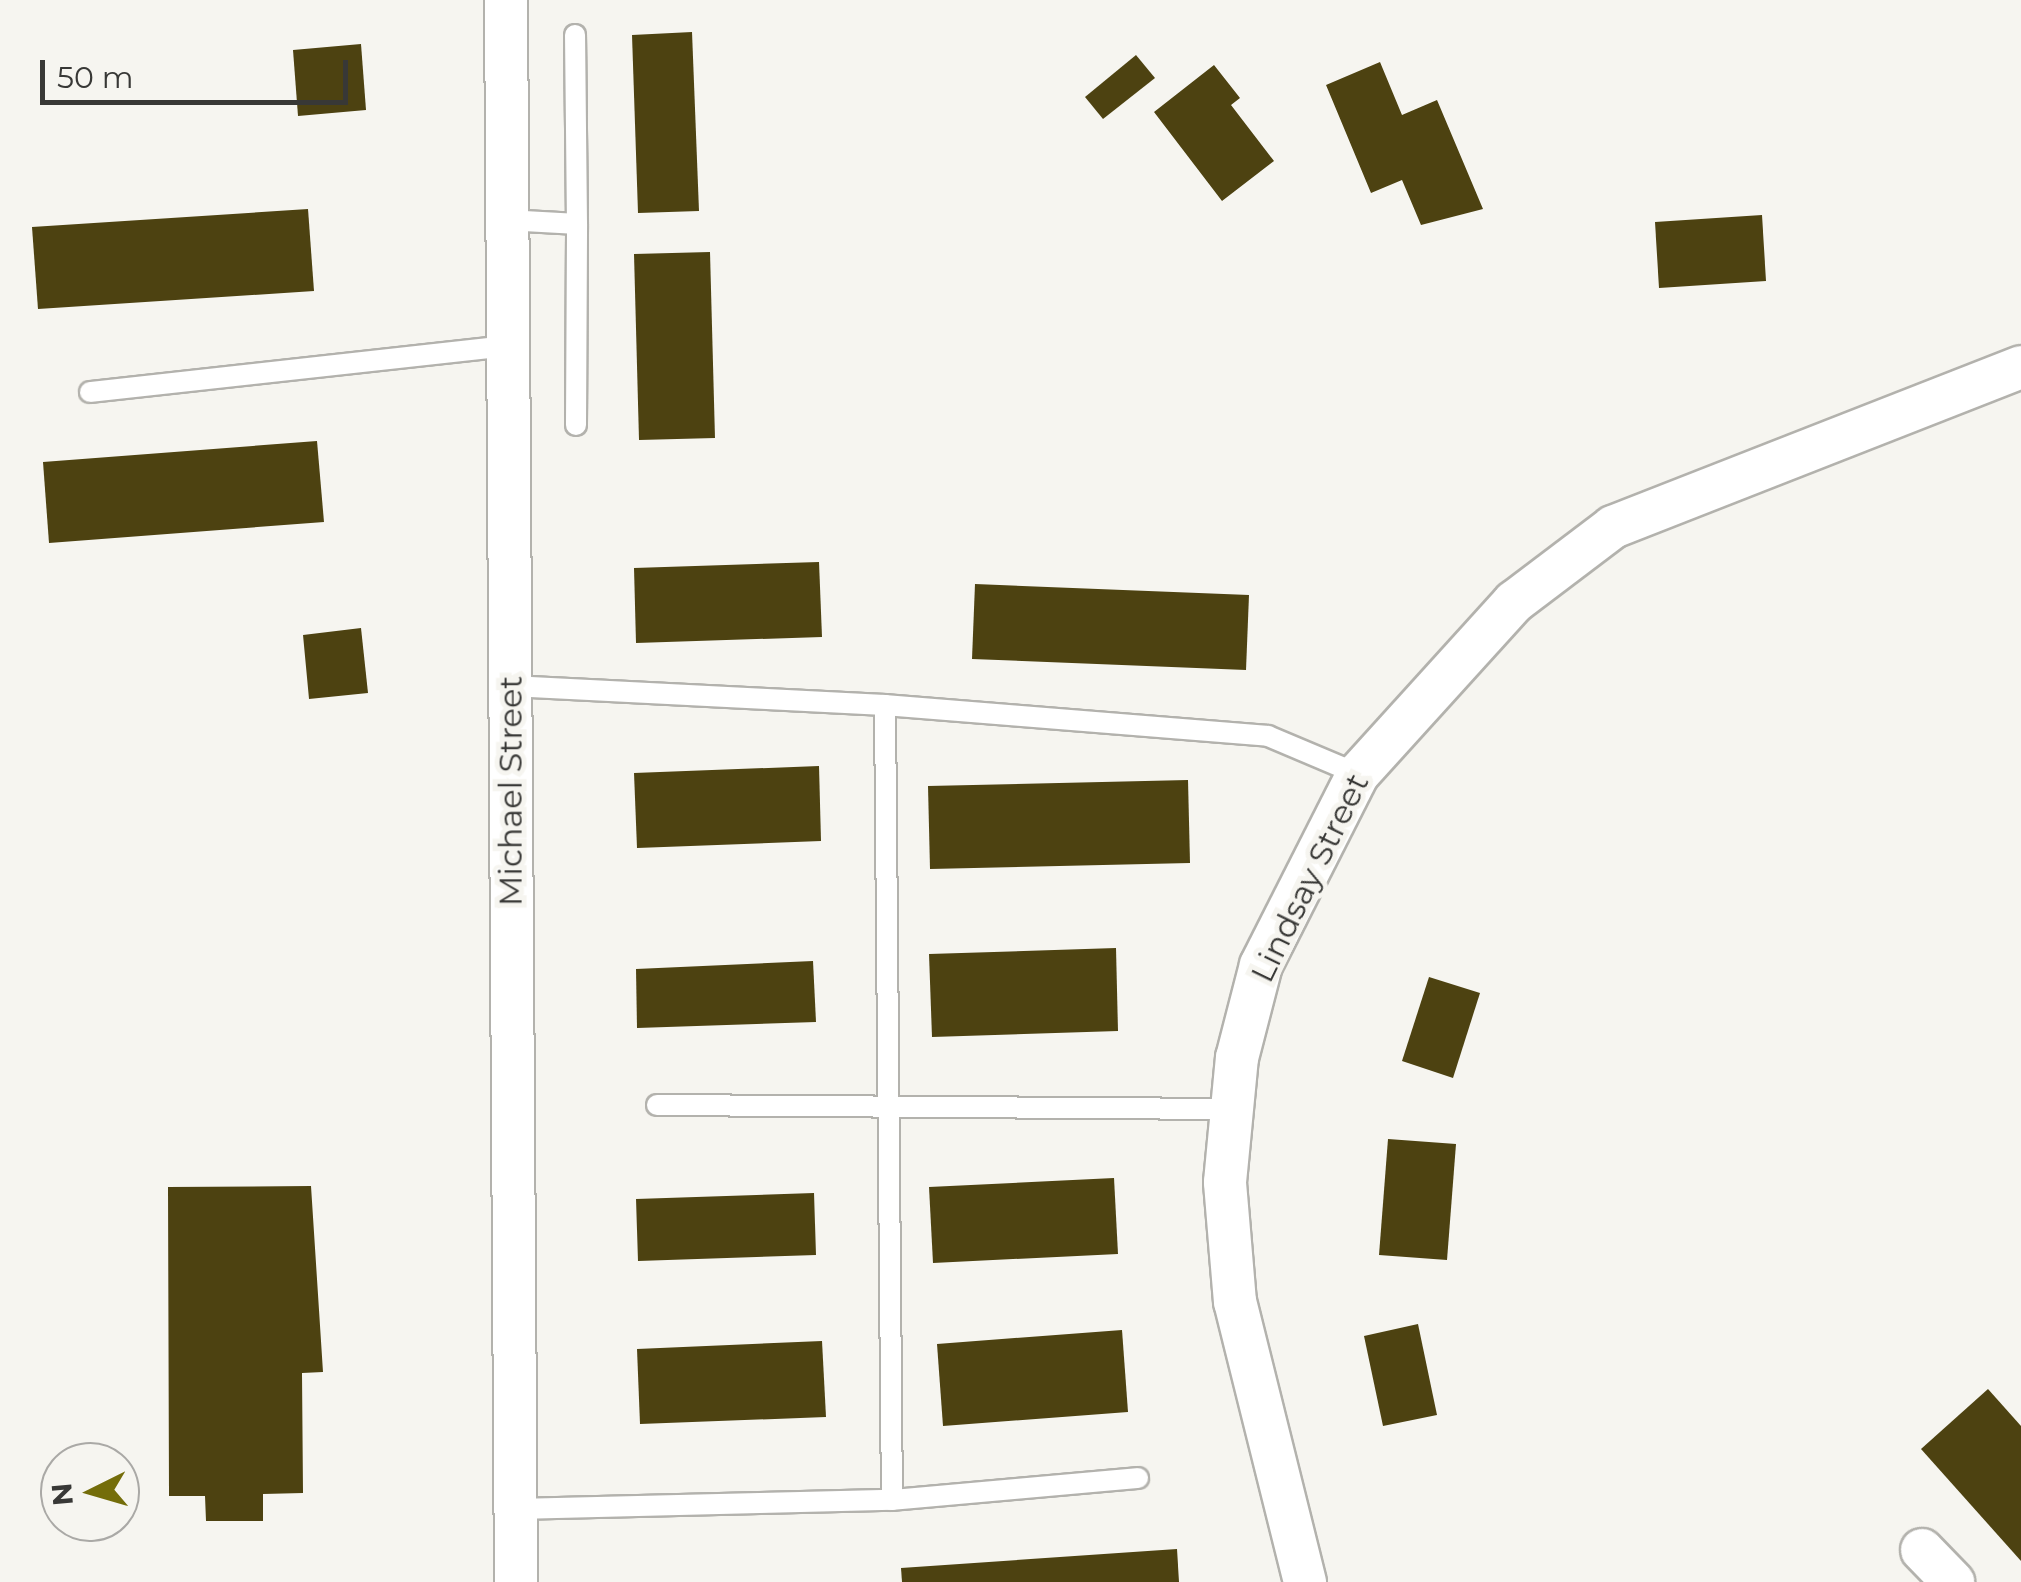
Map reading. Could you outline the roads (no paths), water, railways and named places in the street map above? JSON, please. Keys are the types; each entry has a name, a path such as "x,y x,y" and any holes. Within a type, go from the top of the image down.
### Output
{"street":[{"name":"Michael Street","path":"506,0 516,1582"},
{"name":"Lindsay Street","path":"1306,1582 1234,1302 1225,1182 1232,1109 1261,965 1358,774 1514,602 1613,527 2021,366"},
{"path":"1922,1550 1953,1582"}],"lane":[{"path":"575,35 576,425"},
{"path":"507,220 577,224"},
{"path":"90,392 508,346"},
{"path":"510,686 886,705 1268,736 1358,774"},
{"path":"886,705 892,1500"},
{"path":"657,1104 1232,1109"},
{"path":"516,1509 892,1500 1138,1478"}]}
